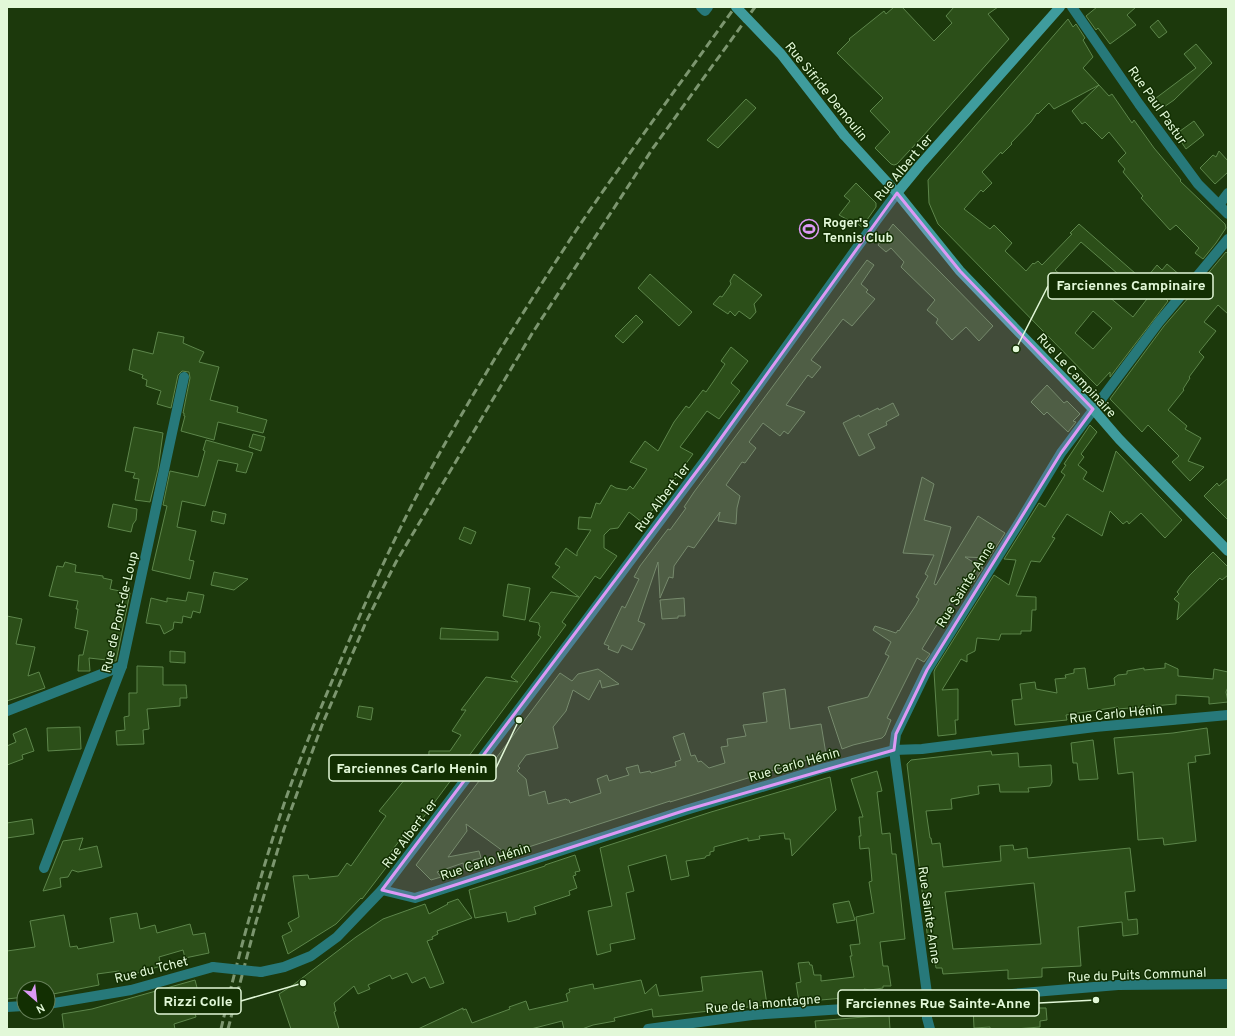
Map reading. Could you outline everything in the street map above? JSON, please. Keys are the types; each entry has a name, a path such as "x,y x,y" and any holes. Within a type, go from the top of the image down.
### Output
{"main road":[{"name":"Rue Sifride Demoulin","path":"736,7 781,54 844,135 897,193"},
{"name":"Rue Albert 1er","path":"897,193 1060,7"},
{"name":"Rue Le Campinaire","path":"897,193 960,271 1093,409 1119,439 1228,551"}],"street":[{"path":"701,7 705,11 708,7"},
{"name":"Rue Paul Pastur","path":"1072,7 1139,104 1198,184 1228,214"},
{"name":"Rue Albert 1er","path":"261,972 284,967 311,956 337,936 382,890 575,636 702,465 897,193"},
{"path":"1219,205 1228,193"},
{"name":"Rue Sainte-Anne","path":"930,1029 927,1018 928,1001 894,750 896,734 927,670 1061,453 1159,322 1228,239"},
{"name":"Rue de Pont-de-Loup","path":"44,868 122,666 184,377"},
{"path":"7,711 122,666"},
{"name":"Rue Carlo Hénin","path":"382,890 414,898 686,810 821,769 894,750 922,749 1095,727 1228,715"},
{"name":"Rue du Tchet","path":"56,1003 131,990 213,967 261,972"},
{"name":"Rue du Puits Communal","path":"928,1001 1118,985 1228,984"},
{"name":"Rue de la montagne","path":"648,1029 752,1015 906,1004 928,1001"}],"highlighted area":[{"path":"897,193 960,271 1093,409 1061,453 927,670 896,734 894,750 686,810 415,898 382,890 706,459"}],"building":[{"path":"894,7 902,7 934,41 952,23 946,16 954,7 998,7 988,14 1009,39 923,136 897,164 894,165 891,164 875,148 890,132 870,111 883,98 837,53 850,40 849,39 884,11 886,14"},
{"path":"1097,7 1136,7 1127,15 1136,25 1110,44 1098,28 1096,30 1086,16"},
{"path":"1068,19 1073,27 1076,24 1085,38 1083,40 1093,57 1083,68 1099,85 1054,109 1049,103 1038,114 1037,113 1031,122 1011,143 1012,144 1002,154 1001,152 982,172 992,183 983,192 981,190 964,209 990,229 994,225 1012,243 1005,251 1026,271 1033,263 1034,264 1038,261 1042,265 1072,234 1070,233 1079,224 1144,281 1157,265 1162,270 1167,264 1181,276 1163,296 1168,301 1110,377 1110,372 1097,386 938,224 929,203 928,180","holes":["1081,242 1147,299 1133,317 1096,286 1087,298 1055,270","1093,311 1112,328 1093,349 1075,333"]},
{"path":"1158,20 1167,32 1159,38 1150,27"},
{"path":"1196,44 1212,63 1174,100 1158,111 1152,101 1196,68 1184,54"},
{"path":"1099,85 1109,96 1112,94 1132,123 1134,120 1154,148 1181,180 1180,181 1225,224 1226,228 1203,259 1195,253 1199,248 1176,225 1170,230 1141,198 1143,196 1123,172 1125,169 1118,161 1126,153 1109,132 1102,139 1085,122 1082,124 1072,111"},
{"path":"746,99 756,108 718,148 707,140"},
{"path":"1194,121 1204,135 1186,149 1176,134"},
{"path":"1219,151 1228,161 1228,172 1215,184 1200,168 1213,155 1216,157"},
{"path":"856,183 876,203 876,207 862,227 839,215 850,201 844,196"},
{"path":"893,224 993,326 979,341 966,327 952,340 936,323 938,319 927,310 935,300 901,267 904,262 891,248 886,252 878,245"},
{"path":"1226,252 1228,254 1228,314 1218,305 1204,322 1216,331 1199,352 1204,357 1189,377 1190,378 1183,389 1184,390 1168,410 1187,426 1185,429 1201,438 1188,461 1204,467 1190,481 1172,462 1179,456 1148,425 1142,432 1110,399 1164,326"},
{"path":"867,260 874,265 861,284 868,290 866,292 875,299 852,326 843,319 811,360 821,367 812,378 808,375 786,405 805,412 788,434 784,431 780,436 763,423 749,442 756,448 745,463 742,462 726,485 740,496 737,508 736,524 718,521 720,512 694,548 688,546 674,566 673,578 669,577 660,598 658,562 638,621 645,624 632,650 622,645 618,653 608,649 609,646 604,644 622,606 625,608 639,579 634,577 640,566 668,529 670,530 686,508 684,507 694,492"},
{"path":"650,274 692,312 679,326 638,288"},
{"path":"734,274 762,295 754,304 756,312 750,319 739,311 735,316 730,311 728,314 713,304 720,296 722,297 731,284 730,281"},
{"path":"636,315 643,322 623,343 615,336"},
{"path":"158,332 184,337 183,343 204,352 199,362 219,367 210,400 238,407 237,412 267,420 263,433 218,422 214,440 181,431 185,416 183,413 190,378 189,372 182,371 178,375 171,408 157,404 161,391 146,386 147,380 142,378 143,375 129,370 133,349 153,354"},
{"path":"731,347 748,361 731,383 740,391 719,419 707,411 680,447 693,454 643,523 629,512 618,528 610,529 604,535 604,548 617,556 600,579 595,576 562,622 566,625 411,834 407,831 390,853 395,856 362,899 361,898 336,924 288,954 282,936 292,931 288,923 299,917 293,876 308,875 309,879 338,876 347,863 351,866 386,816 379,811 410,773 428,773 429,751 450,751 461,735 452,731 466,710 461,710 486,677 518,682 511,677 541,637 538,635 540,626 539,623 529,621 551,592 579,597 552,577 560,567 555,564 566,548 577,556 577,552 591,530 578,529 579,517 591,518 596,503 600,504 611,485 616,488 627,490 630,486 633,489 647,469 630,462 645,441 658,451 674,422 686,406 689,408 703,390 706,392 725,364 721,361"},
{"path":"1047,385 1064,403 1067,401 1080,414 1073,421 1076,422 1068,432 1047,412 1044,415 1031,402"},
{"path":"893,403 899,415 886,422 887,425 868,434 875,448 859,456 843,423 859,415 860,417 878,408 879,410"},
{"path":"1090,425 1097,432 1081,454 1084,457 1078,465 1087,472 1083,479 1103,492 1116,451 1182,520 1165,538 1141,513 1129,524 1127,521 1123,524 1110,511 1102,536 1067,514 1052,537 1055,538 1040,562 1031,561 1016,596 1036,597 1036,610 1032,610 1031,631 1021,631 1021,634 1001,634 999,640 977,638 975,651 967,655 967,662 961,659 942,690 958,689 958,720 955,720 956,734 938,736 935,669 994,575 1009,585 1016,560 1004,559 1039,503 1045,507 1065,475 1061,472 1066,465 1064,464"},
{"path":"134,427 163,433 158,469 150,502 135,500 139,479 133,478 135,473 125,471"},
{"path":"253,434 265,437 261,451 249,447"},
{"path":"206,440 253,453 246,473 236,471 238,464 218,460 205,506 182,501 177,527 196,531 189,560 194,561 190,579 152,570 167,506 163,505 170,471 198,477 205,451 203,450"},
{"path":"922,477 934,484 924,520 951,527 934,584 936,585 978,516 1005,533 989,558 965,557 983,568 974,582 966,577 922,649 930,654 924,662 917,658 887,718 891,720 885,735 882,738 842,749 828,707 868,697 889,656 885,654 891,642 873,630 875,626 896,633 898,630 899,631 916,605 919,599 916,597 928,576 925,574 934,555 903,553"},
{"path":"1228,478 1228,520 1204,496 1217,483 1219,486"},
{"path":"113,504 137,509 136,520 133,524 131,532 108,527"},
{"path":"213,511 226,514 224,524 211,521"},
{"path":"464,527 476,532 471,544 459,539"},
{"path":"1213,552 1228,567 1228,575 1222,580 1220,578 1177,620 1179,603 1174,599 1179,594 1177,592 1189,576"},
{"path":"65,562 76,565 75,572 103,576 103,578 112,580 110,589 130,593 116,661 89,658 90,671 78,671 79,655 83,655 88,631 75,628 78,601 49,596 57,566 63,567"},
{"path":"214,572 248,579 234,590 211,585"},
{"path":"508,584 530,588 525,620 503,616"},
{"path":"188,592 204,595 200,613 193,611 191,618 183,616 182,623 174,622 173,629 164,634 160,625 146,623 151,598 167,602 167,598 186,601"},
{"path":"684,598 685,616 662,619 660,600"},
{"path":"7,616 22,619 16,644 35,647 28,676 39,672 45,688 7,701"},
{"path":"441,628 498,632 498,640 440,639"},
{"path":"170,651 185,652 185,663 170,662"},
{"path":"1165,663 1178,669 1178,676 1213,679 1214,669 1228,672 1228,687 1226,692 1228,702 1209,704 1209,697 1176,695 1176,704 1118,709 1118,707 1066,715 1067,720 1015,725 1012,700 1022,699 1020,684 1035,682 1036,689 1057,693 1055,679 1066,678 1065,675 1074,673 1074,669 1085,668 1088,689 1115,685 1114,678 1118,675 1127,674 1127,671 1144,668 1144,670 1165,668"},
{"path":"137,666 163,667 163,685 186,685 187,698 180,698 180,706 147,709 149,729 143,730 144,744 117,745 116,731 125,730 124,717 129,716 129,693 137,693"},
{"path":"598,669 619,684 602,688 600,680 589,700 573,690 566,711 553,727 558,748 526,755 518,766 520,768 517,771 526,779 529,796 545,791 548,804 566,799 569,800 570,803 601,793 597,779 607,775 609,781 629,775 626,768 638,765 640,773 650,771 651,773 676,766 675,762 681,760 673,737 684,733 691,756 695,755 698,762 701,761 709,768 725,763 721,747 728,746 727,739 746,736 743,725 767,722 763,693 785,689 790,729 821,724 826,754 670,801 507,854 466,824 467,831 448,857 479,851 481,858 473,860 474,866 464,869 463,863 437,872 441,877 431,880 416,865 560,673 572,681 578,674"},
{"path":"359,706 373,708 371,720 357,717"},
{"path":"80,727 81,749 48,751 47,728"},
{"path":"26,728 34,751 22,755 23,759 7,765 7,746 16,742 13,734"},
{"path":"1207,728 1210,754 1195,756 1196,762 1188,763 1196,841 1164,845 1163,838 1138,840 1133,772 1118,774 1114,738 1173,733"},
{"path":"1093,740 1098,779 1079,780 1077,763 1073,763 1071,743"},
{"path":"991,751 992,755 1018,753 1019,767 1051,765 1052,782 1050,786 1028,788 1029,792 1000,792 999,784 978,786 979,794 951,799 952,809 926,811 932,844 940,843 943,867 1001,861 1000,846 1013,845 1014,850 1027,848 1028,858 1130,848 1135,891 1125,892 1128,920 1137,919 1138,934 1123,936 1122,922 1078,927 1081,966 1042,968 1042,977 1008,979 1008,970 943,974 942,968 936,968 932,941 928,941 907,764 911,760","holes":["1034,883 1041,944 953,949 945,892"]},
{"path":"877,771 882,791 877,792 882,834 890,833 892,854 896,854 905,939 880,942 883,966 888,966 891,986 883,986 883,988 870,990 864,989 865,996 799,1002 796,983 801,982 798,963 809,962 810,965 812,965 814,975 821,975 821,981 854,977 850,956 852,956 850,945 860,944 856,917 874,913 869,882 872,881 869,848 860,849 859,836 861,836 859,817 863,817 851,779"},
{"path":"830,777 836,810 792,856 790,839 785,839 784,833 759,836 760,839 748,841 748,838 714,847 714,851 710,852 710,855 706,856 705,858 686,861 689,876 671,880 666,855 628,866 634,891 626,893 635,939 610,944 611,951 597,955 588,911 612,906 600,848 711,812"},
{"path":"32,819 34,834 7,838 7,823"},
{"path":"83,838 79,850 97,846 102,867 78,872 72,870 68,877 60,878 61,887 43,891 63,841"},
{"path":"575,855 580,871 575,872 576,875 573,876 577,888 569,891 570,895 534,907 536,914 508,922 506,912 475,918 469,890"},
{"path":"458,899 472,918 437,931 438,934 432,937 433,939 427,941 444,983 430,988 425,977 412,983 407,973 392,979 390,975 368,985 370,989 358,994 354,986 334,1003 336,1011 334,1012 339,1029 291,1029 279,994 383,919 425,904 429,914 448,904 447,903"},
{"path":"849,901 855,920 837,923 833,904"},
{"path":"137,913 140,929 155,925 157,933 190,924 193,935 205,933 209,953 185,958 183,950 159,957 161,966 121,978 119,971 97,974 99,985 56,993 56,980 16,980 16,998 7,999 7,951 35,947 30,921 64,915 70,947 77,946 78,949 114,942 110,918"},
{"path":"762,971 767,1005 653,1017 652,1009 614,1018 615,1021 593,1025 582,1029 564,1029 562,1021 531,1029 418,1029 463,1008 463,1010 466,1009 472,1023 510,1009 509,1007 526,1001 529,1010 568,1001 566,994 570,992 569,989 593,984 594,989 641,980 645,994 656,984 659,996 703,991 701,977"},
{"path":"195,980 200,999 192,1001 196,1017 174,1024 175,1029 64,1029 62,1014 92,1009"},
{"path":"1038,1003 1039,1008 1046,1008 1047,1020 1040,1021 1040,1027 1015,1029 990,1029 990,1027 974,1028 973,1007"},
{"path":"889,1015 890,1029 816,1029 815,1021"}],"railway":[{"path":"221,1029 254,903 276,828 291,784 316,719 353,631 408,513 466,406 558,258 616,173 735,7"},
{"path":"228,1029 256,922 284,829 322,725 366,622 396,562 533,332 653,148 755,7"}],"place":[{"name":"Roger's Tennis Club","path":"809,229"},
{"name":"Farciennes Campinaire","path":"1016,349"},
{"name":"Farciennes Carlo Henin","path":"519,720"},
{"name":"Rizzi Colle","path":"303,983"},
{"name":"Farciennes Rue Sainte-Anne","path":"1096,1000"}]}
